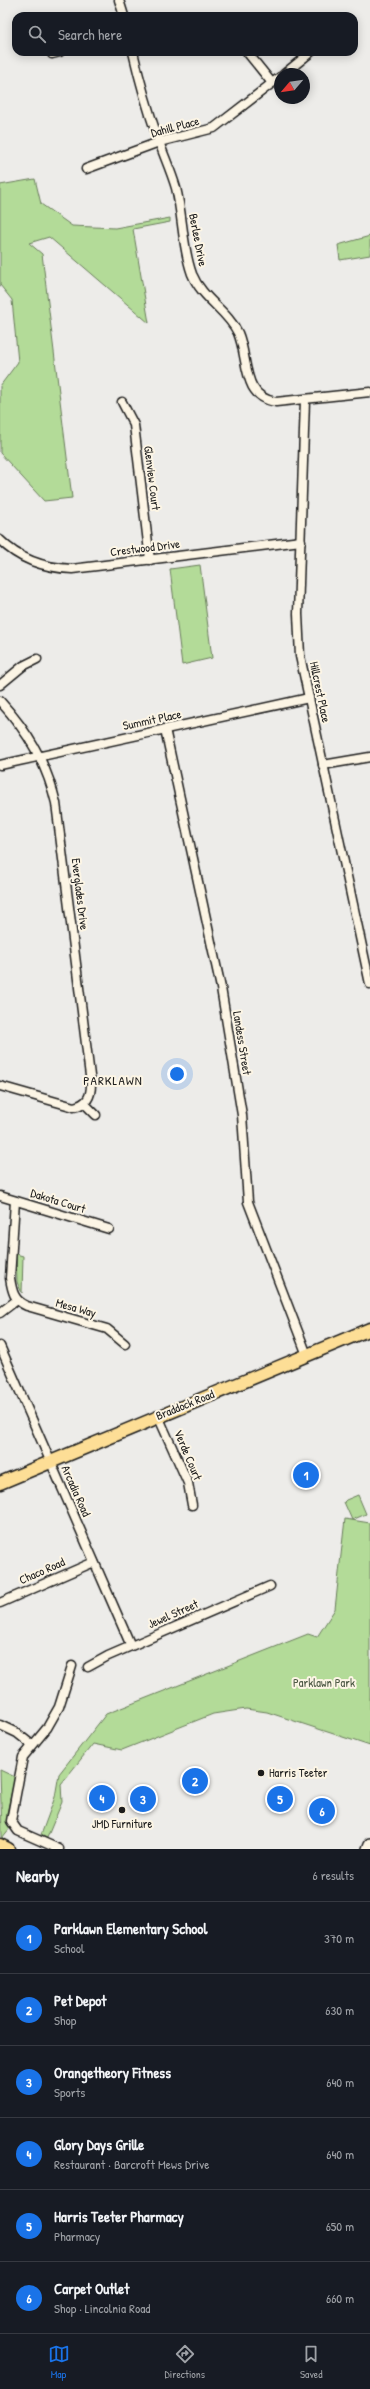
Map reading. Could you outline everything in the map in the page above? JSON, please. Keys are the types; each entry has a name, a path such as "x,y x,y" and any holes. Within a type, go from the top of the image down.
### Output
{"main road":[{"name":"Braddock Road","path":"0,1483 370,1329"},
{"path":"368,1849 370,1844"},
{"path":"0,1846 8,1849"}],"street":[{"path":"119,0 123,12"},
{"name":"Berlee Drive","path":"134,56 146,104 176,188 192,274 202,292 224,313 238,332 251,387 260,396 270,401 305,400 370,392"},
{"path":"250,56 272,83"},
{"path":"291,68 306,56"},
{"name":"Dahill Place","path":"86,168 159,142 214,128 272,83"},
{"name":"Hillcrest Place","path":"305,400 298,633 309,698 370,984"},
{"name":"Glenview Court","path":"122,402 134,425 150,560"},
{"name":"Crestwood Drive","path":"0,540 22,557 46,566 78,569 301,541"},
{"path":"0,685 23,666 37,659"},
{"name":"Summit Place","path":"0,765 309,698"},
{"name":"Everglades Drive","path":"0,701 29,737 40,756 48,772 56,803 91,1074 91,1093 84,1103"},
{"name":"Landess Street","path":"165,729 221,988 242,1115 245,1185 248,1202 307,1355"},
{"path":"323,765 370,757"},
{"path":"0,1086 66,1106 74,1107 84,1103 96,1115"},
{"name":"Dakota Court","path":"0,1196 109,1229"},
{"path":"0,1313 17,1300 12,1290 10,1278 15,1201"},
{"name":"Mesa Way","path":"17,1300 26,1306 107,1329 125,1344"},
{"name":"Arcadia Road","path":"0,1346 3,1362 50,1461 131,1646"},
{"name":"Verde Court","path":"158,1416 188,1483 192,1505"},
{"name":"Chaco Road","path":"0,1603 94,1562"},
{"name":"Jewel Street","path":"88,1667 131,1646 270,1586"},
{"path":"59,1849 18,1831 11,1821 23,1757 47,1728 59,1707 72,1666"},
{"path":"0,1725 17,1733 32,1745"}],"green space":[{"path":"35,179 41,204 72,226 115,228 170,218 170,222 133,229 149,323 49,237 29,243 42,254 72,498 44,501 0,453 0,386 18,362 12,300 0,285 0,185"},
{"path":"370,236 370,255 340,260 338,245"},
{"path":"200,565 212,658 182,665 170,569"},
{"path":"16,1254 23,1256 22,1293 17,1282"},
{"path":"358,1495 366,1514 352,1520 344,1502"},
{"name":"Parklawn Park","path":"345,1519 370,1523 370,1746 267,1712 246,1709 213,1714 122,1750 93,1744 61,1784 62,1802 47,1838 41,1835 55,1797 59,1774 106,1714 308,1634 317,1637 335,1609"},
{"path":"0,1770 15,1777 7,1813 10,1828 2,1838"}],"place":[{"name":"Parklawn Elementary School","path":"306,1475"},
{"name":"Harris Teeter","path":"261,1773"},
{"name":"Pet Depot","path":"195,1781"},
{"name":"Glory Days Grille","path":"102,1798"},
{"name":"Orangetheory Fitness","path":"143,1799"},
{"name":"Harris Teeter Pharmacy","path":"280,1799"},
{"name":"JMD Furniture","path":"122,1810"},
{"name":"Carpet Outlet","path":"322,1811"}],"district":[{"name":"PARKLAWN","path":"113,1080"}]}
